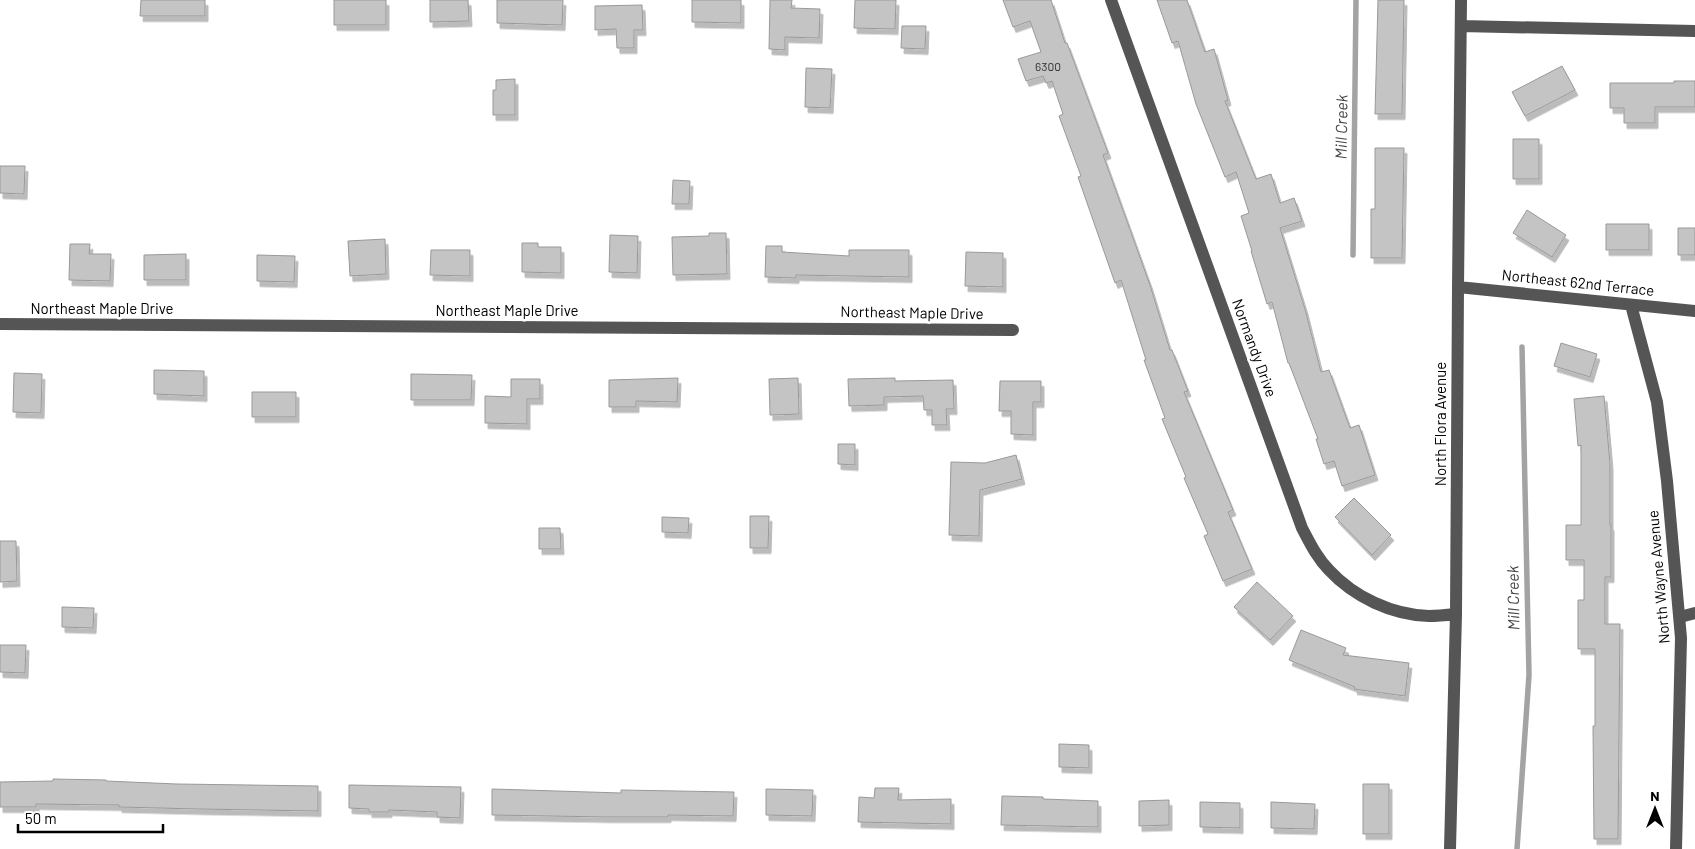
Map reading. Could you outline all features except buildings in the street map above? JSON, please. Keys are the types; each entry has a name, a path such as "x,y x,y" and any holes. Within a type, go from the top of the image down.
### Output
{"street":[{"name":"Normandy Drive","path":"1111,0 1298,519 1313,550 1329,570 1347,587 1368,600 1391,610 1428,616 1456,614"},
{"name":"North Flora Avenue","path":"1450,849 1456,614 1462,0"},
{"path":"1461,26 1695,31"},
{"name":"Northeast 62nd Terrace","path":"1458,287 1695,311"},
{"name":"North Wayne Avenue","path":"1631,305 1657,402 1680,617 1681,648 1676,849"},
{"name":"Northeast Maple Drive","path":"0,324 323,327 792,327 1013,330"},
{"path":"1680,617 1695,613"}],"waterway":[{"name":"Mill Creek","path":"1353,255 1356,0"},
{"name":"Mill Creek","path":"1517,849 1529,675 1522,347"}]}
